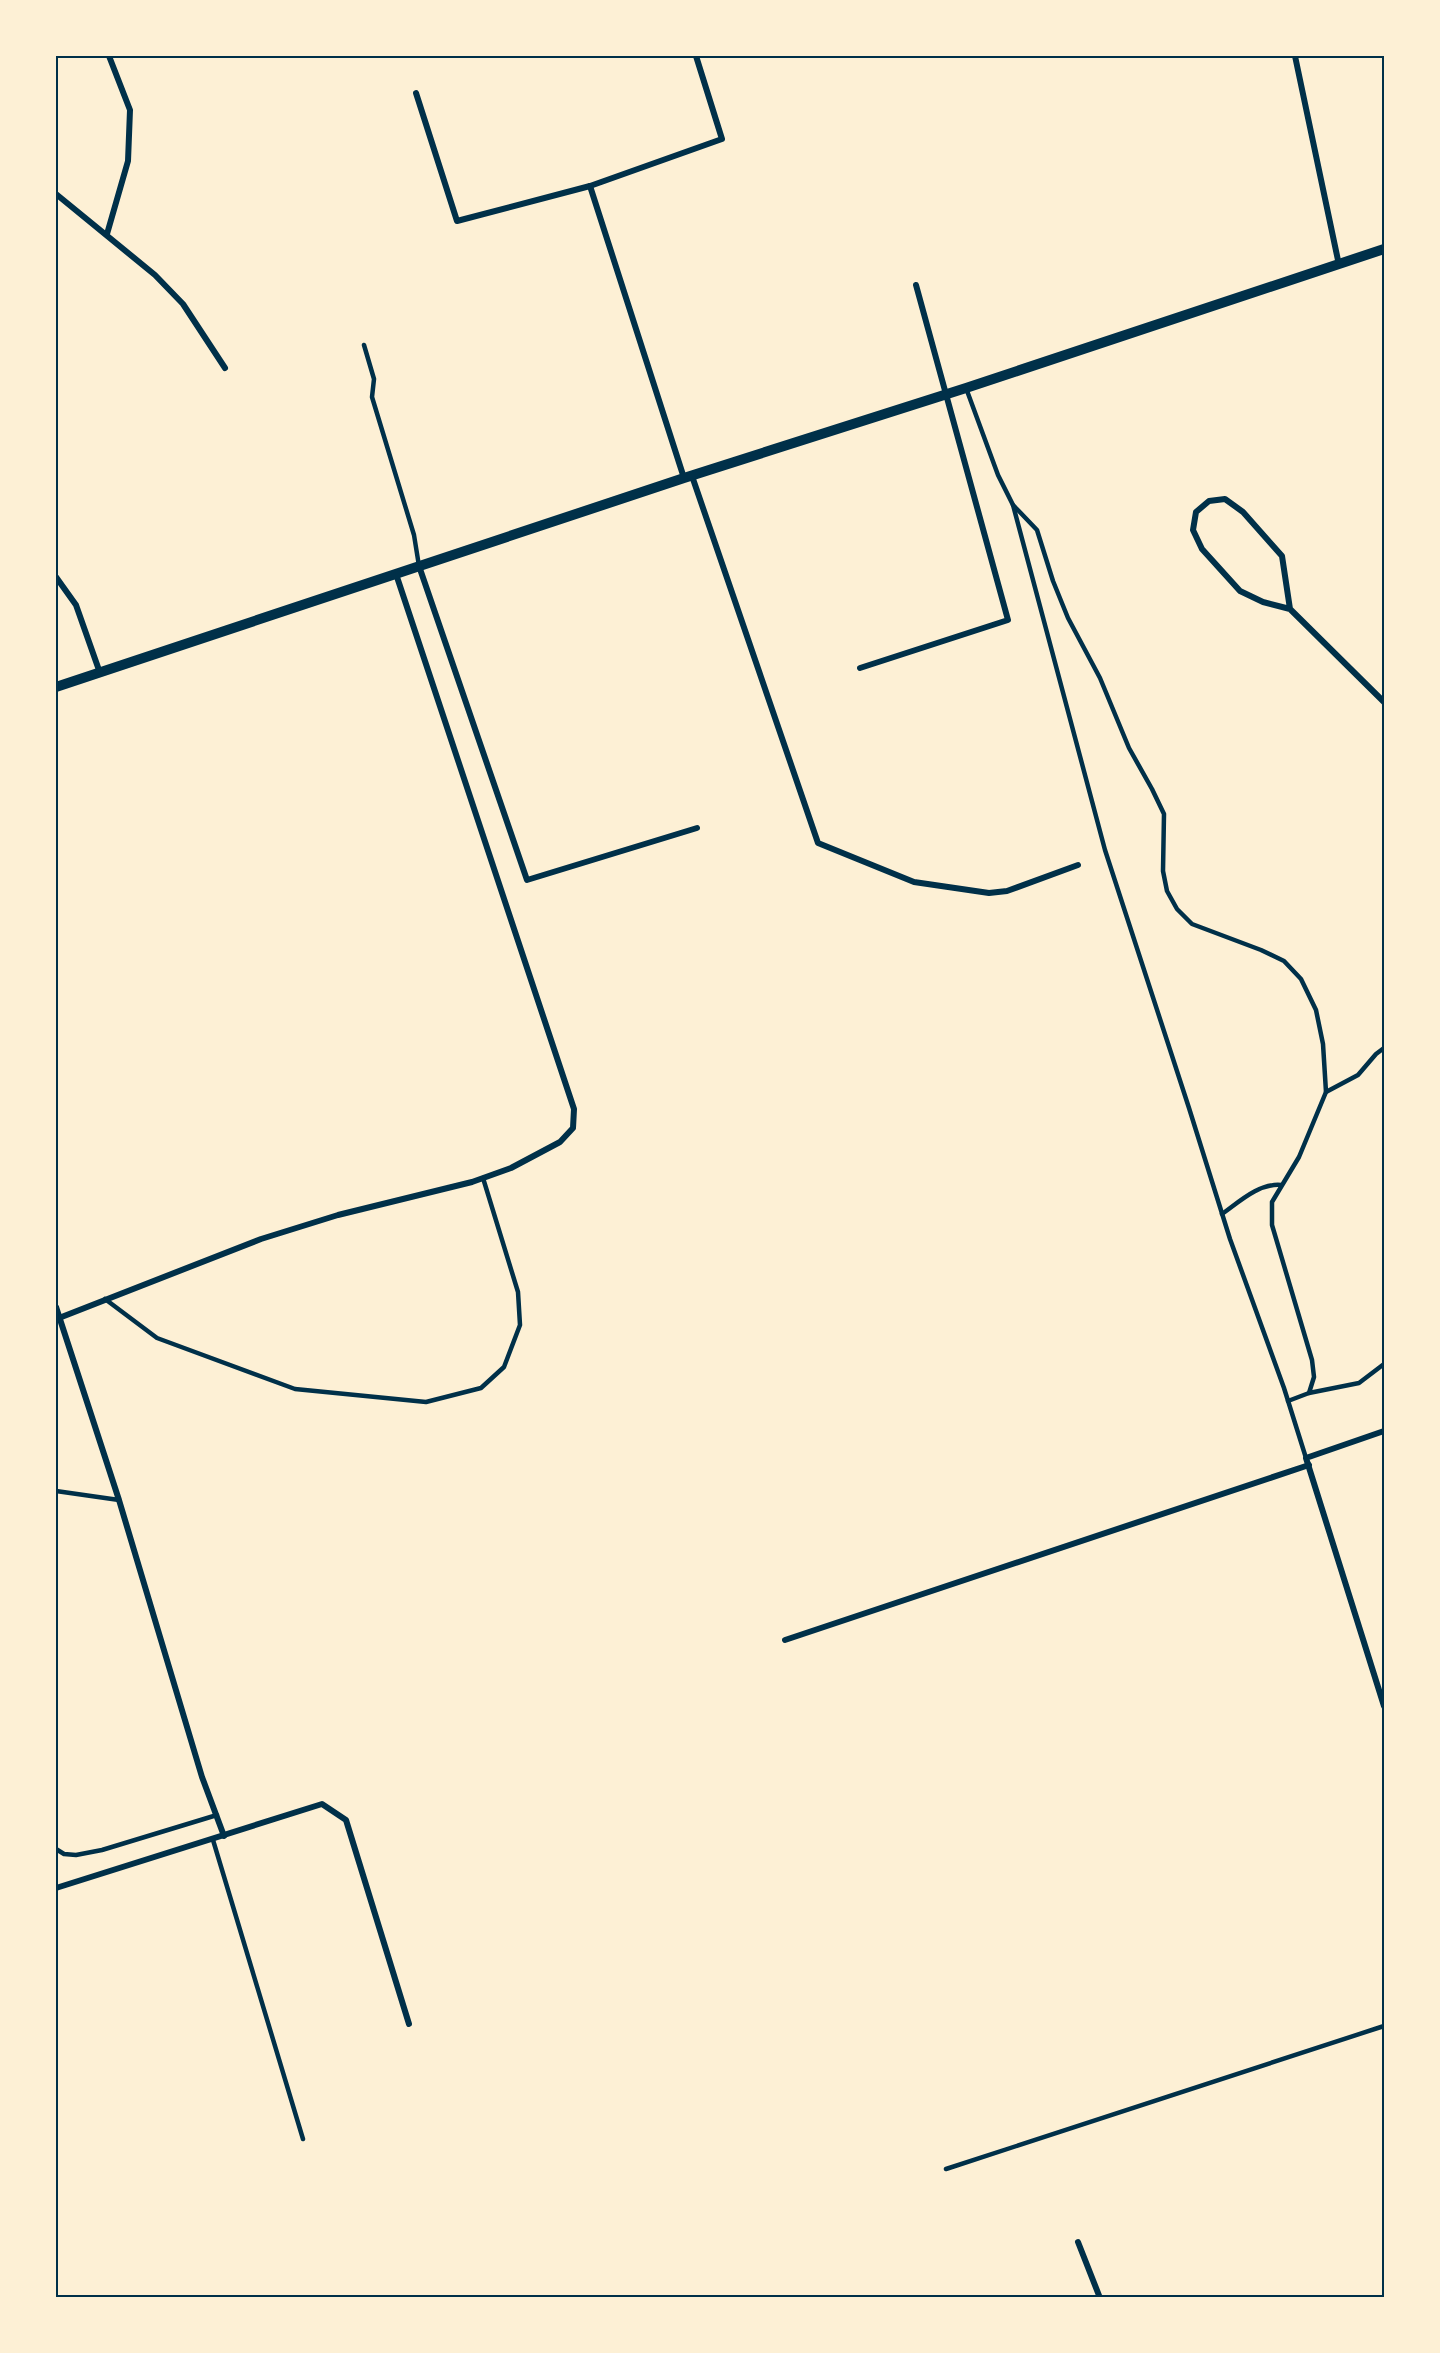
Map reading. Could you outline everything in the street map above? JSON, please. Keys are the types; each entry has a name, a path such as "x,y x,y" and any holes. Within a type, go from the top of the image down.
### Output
{"street":[{"path":"107,234 128,161 130,110 109,56"},
{"path":"416,93 458,221 590,186 722,139 696,56"},
{"path":"1295,56 1339,265"},
{"path":"590,186 688,477 818,843 914,882 989,893 1007,891 1078,865"},
{"path":"56,194 107,234 183,303 225,368"},
{"path":"56,687 1384,249"},
{"path":"860,668 1008,620 948,394 916,285"},
{"path":"1290,609 1282,556 1243,512 1225,499 1209,501 1196,512 1193,530 1202,549 1240,591 1263,602 1290,609 1384,702"},
{"path":"419,566 527,880 696,828"},
{"path":"59,1318 261,1239 338,1215 483,1178 511,1168 561,1142 573,1128 574,1109 396,574"},
{"path":"56,577 76,605 100,673"},
{"path":"56,1307 118,1500 202,1777 224,1836"},
{"path":"1384,1431 1306,1458 1384,1706"},
{"path":"785,1640 1309,1465"},
{"path":"56,1888 322,1804 346,1820 409,2024"},
{"path":"1078,2242 1100,2298"}],"lane":[{"path":"364,345 374,379 372,397 414,535 419,566"},
{"path":"966,388 998,475 1013,505 1105,850 1222,1214 1306,1458"},
{"path":"1013,505 1037,530 1053,581 1068,618 1100,678 1129,748 1164,814 1163,871 1167,891 1177,909 1192,924 1284,961 1301,980 1316,1010 1323,1044 1326,1092 1299,1157 1272,1202 1272,1225 1312,1360 1314,1377 1309,1393"},
{"path":"1326,1092 1358,1075 1384,1048"},
{"path":"105,1299 157,1338 295,1389 426,1402 481,1388 504,1366 520,1325 518,1292 483,1178"},
{"path":"1222,1214 1262,1187 1271,1184 1281,1185"},
{"path":"1288,1401 1309,1393 1359,1383 1384,1364"},
{"path":"56,1491 118,1500"},
{"path":"56,1849 64,1854 76,1855 102,1850 217,1815"},
{"path":"213,1840 303,2139"},
{"path":"946,2169 1384,2026"}]}
